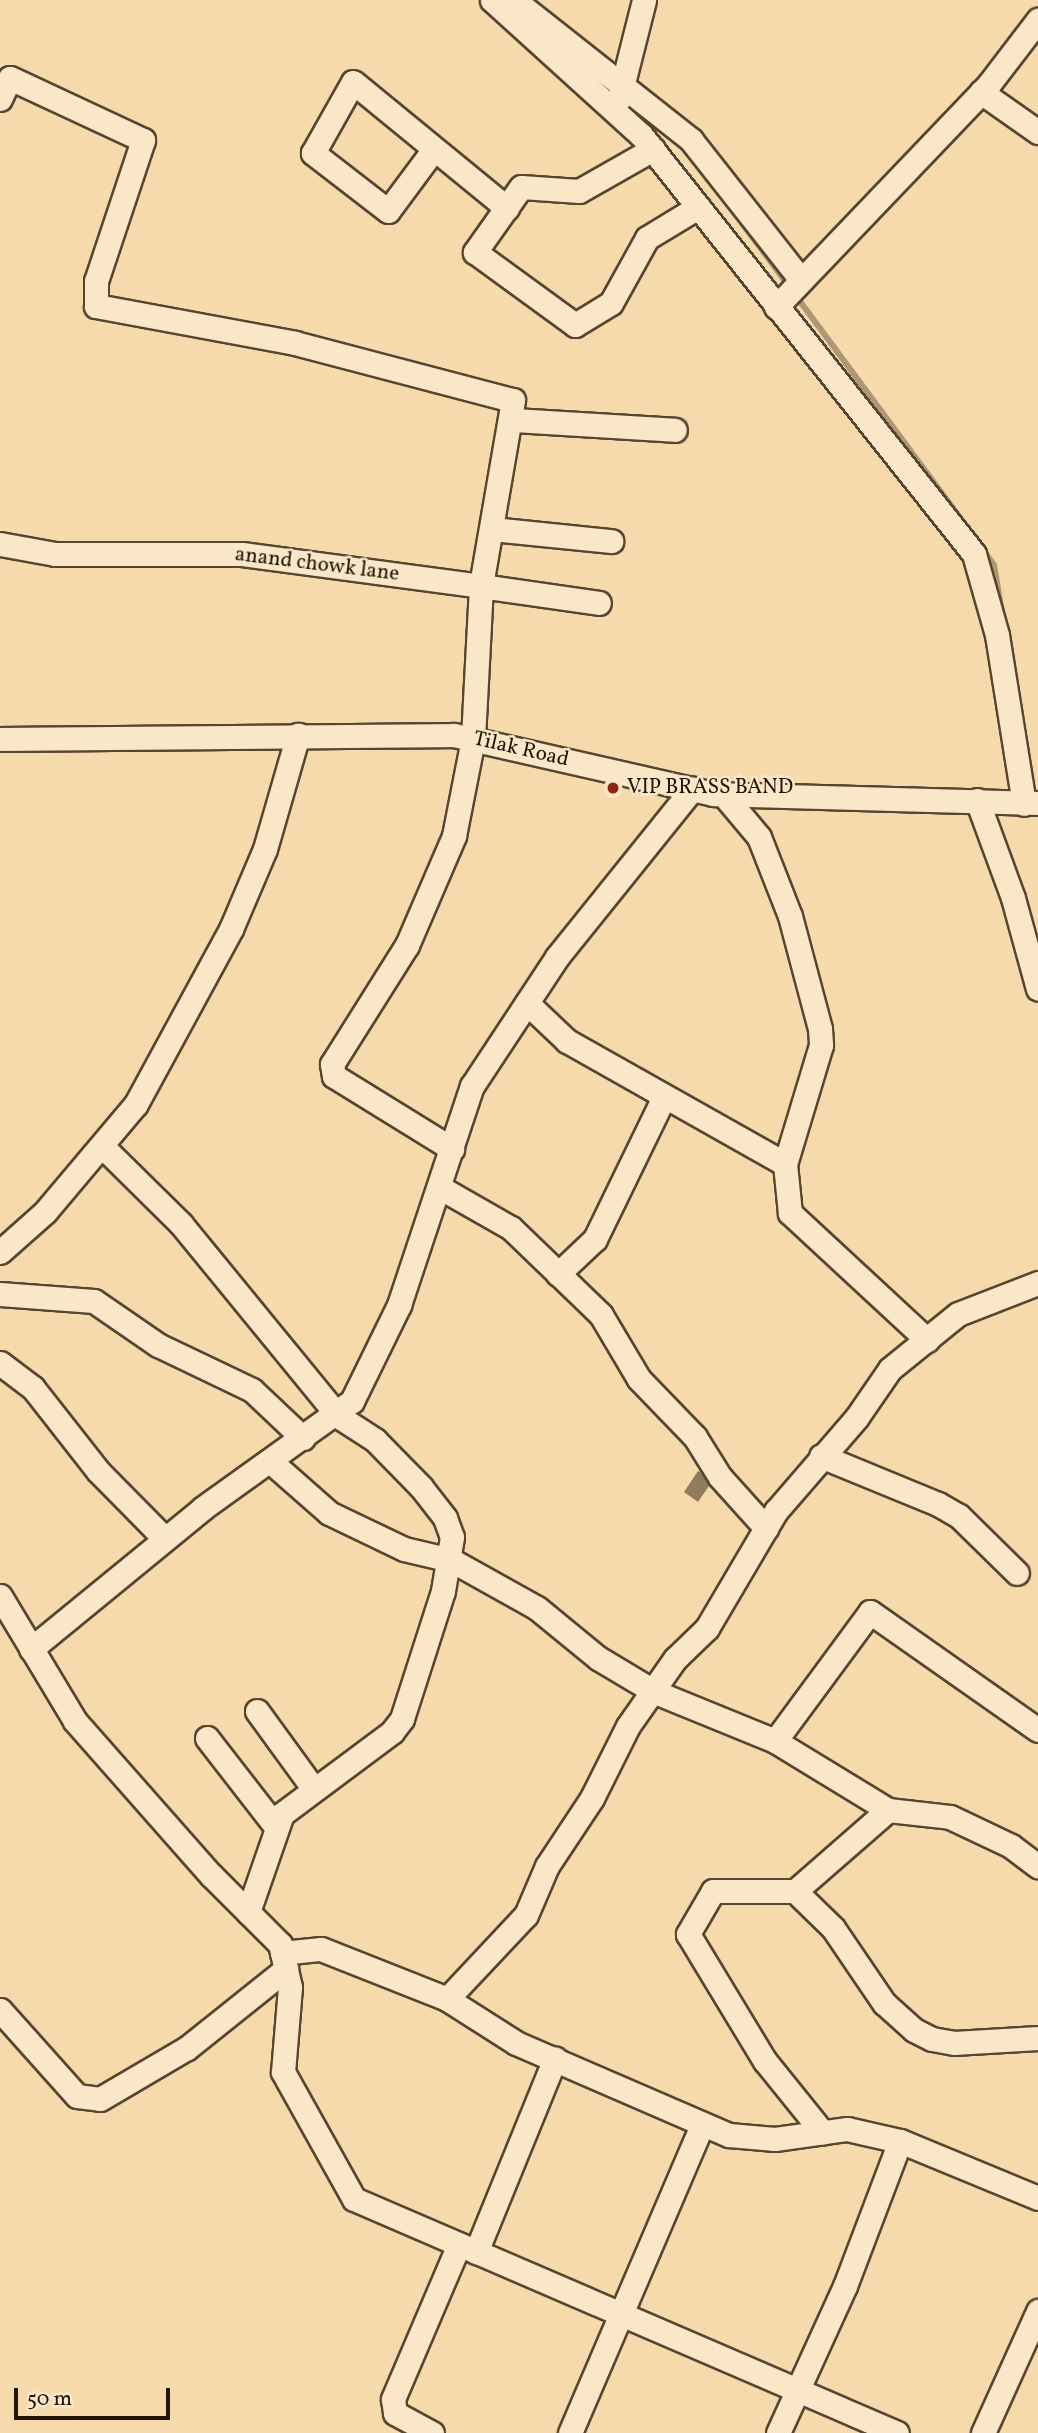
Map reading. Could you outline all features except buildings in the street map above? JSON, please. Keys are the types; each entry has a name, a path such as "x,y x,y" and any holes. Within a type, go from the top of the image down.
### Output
{"street":[{"path":"492,0 653,149 974,554 997,635 1031,803"},
{"path":"514,0 691,141 801,280"},
{"path":"615,111 644,0"},
{"path":"776,307 981,92 1038,20"},
{"path":"0,99 5,74 143,140 96,281 96,306 295,343 513,400 513,420 481,586 473,739 454,836 412,933 332,1070 334,1076 452,1149"},
{"path":"435,149 388,211 313,153 354,82 507,208"},
{"path":"981,92 1038,132"},
{"path":"653,149 579,191 521,187 475,252 575,325 611,303 647,238 698,207"},
{"path":"513,420 675,430"},
{"path":"492,529 611,541"},
{"name":"anand chowk lane","path":"0,544 55,554 242,554 599,603"},
{"path":"0,1252 45,1212 136,1104 231,929 265,849 298,735"},
{"name":"Tilak Road","path":"0,739 454,735 723,794 1031,803"},
{"path":"31,1649 164,1539 270,1461 338,1416 352,1401 399,1305 472,1086 557,957 692,789"},
{"path":"723,794 759,838 790,916 820,1029 821,1045 785,1164 790,1213 928,1340"},
{"path":"986,800 1038,937"},
{"path":"986,800 1038,989"},
{"path":"527,1003 567,1041 664,1097 748,1139 785,1164"},
{"path":"558,1274 595,1239 664,1097"},
{"path":"102,1146 181,1224 338,1416 375,1440 421,1486 445,1518 452,1537 451,1560 402,1719 392,1732 294,1801 276,1828 248,1912"},
{"path":"439,1187 511,1228 601,1315 639,1378 695,1437 720,1477 766,1528"},
{"path":"447,1999 526,1916 568,1828 592,1798 628,1726 655,1692 675,1659 707,1628 766,1528 821,1456 857,1417 890,1369 958,1314 1038,1283"},
{"path":"0,1294 94,1301 158,1345 252,1390 303,1438"},
{"path":"0,1363 33,1388 98,1471 164,1539"},
{"path":"821,1456 938,1504 959,1516 1017,1573"},
{"path":"270,1461 329,1513 404,1549 451,1560 537,1608 598,1658 655,1692 775,1741 888,1811 950,1817 1011,1846 1038,1866"},
{"path":"0,1596 75,1721 280,1944 290,1987 283,2072 346,2189 360,2205 468,2248 897,2433"},
{"path":"775,1741 870,1612 1038,1730"},
{"path":"257,1711 313,1788"},
{"path":"206,1738 276,1828"},
{"path":"823,2133 765,2061 688,1934 713,1891 795,1891 888,1811"},
{"path":"795,1891 833,1928 884,2003 914,2030 932,2039 954,2043 1038,2038"},
{"path":"0,2010 77,2096 100,2099 187,2048 284,1961 321,1949 447,1999 516,2043 702,2125 744,2138 847,2129 900,2141 1038,2197"},
{"path":"432,2433 394,2413 393,2399 468,2248 555,2058"},
{"path":"570,2433 623,2317 702,2125"},
{"path":"778,2433 845,2286 900,2141"},
{"path":"983,2433 1038,2311"}],"waterway":[{"path":"742,223 960,518"},
{"path":"981,547 994,565 1003,618"}],"place":[{"name":"VIP BRASS BAND","path":"613,788"}]}
